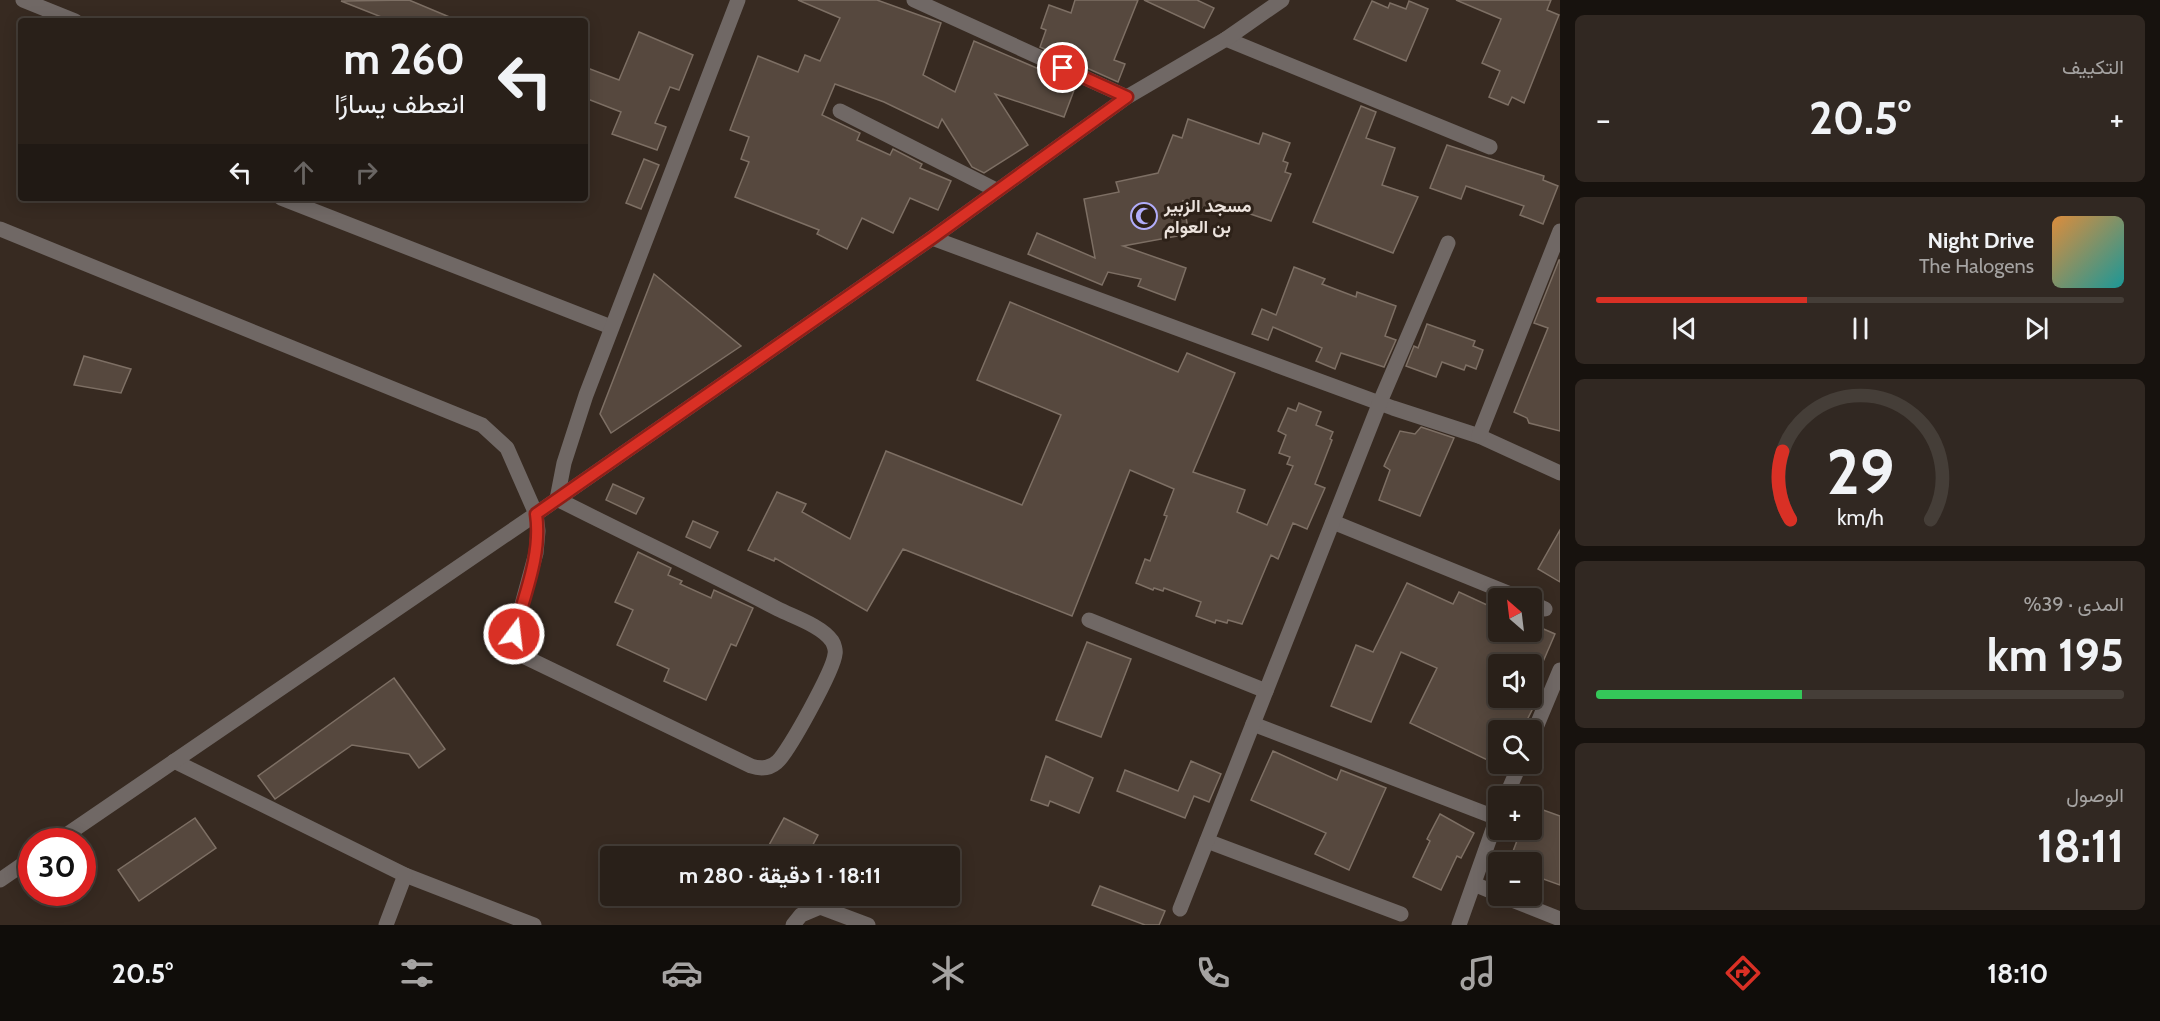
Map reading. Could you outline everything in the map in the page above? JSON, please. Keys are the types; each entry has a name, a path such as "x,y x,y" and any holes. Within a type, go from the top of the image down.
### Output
{"street":[{"path":"23,0 68,18"},
{"path":"557,500 573,430 737,0"},
{"path":"914,0 1127,97"},
{"path":"76,828 557,500 932,238 1127,97 1226,39 1282,0"},
{"path":"1226,39 1490,147"},
{"path":"840,111 996,190"},
{"path":"289,201 611,327"},
{"path":"0,229 482,425 507,448 536,514 538,531 536,553 514,634 525,657 751,766 761,769 777,762 829,673 835,654 833,642 822,632 747,592 557,500"},
{"path":"1479,436 1560,231"},
{"path":"932,238 1479,436 1560,473"},
{"path":"1180,909 1380,402 1448,243"},
{"path":"1334,522 1496,588"},
{"path":"1089,620 1266,691"},
{"path":"1539,720 1560,670"},
{"path":"1253,724 1488,812"},
{"path":"174,761 405,875 534,925"},
{"path":"1459,925 1490,840"},
{"path":"1207,841 1401,914"},
{"path":"0,880 18,868"},
{"path":"386,925 405,875"},
{"path":"1474,884 1488,890"},
{"path":"1528,906 1560,919"},
{"path":"793,925 801,915 820,907 868,925"}],"building":[{"path":"409,0 452,18 384,18 341,1"},
{"path":"798,0 877,0 941,23 923,75 955,92 974,41 1076,85 1064,117 995,94 1028,145 984,173 972,167 942,119 938,128 884,102 835,84 822,115 860,133 857,140 890,155 893,149 922,164 920,168 951,181 938,210 910,198 893,233 862,218 847,249 817,234 819,230 735,197 749,162 741,159 749,137 730,130 758,56 798,72 805,55 820,61 840,18"},
{"path":"1075,0 1138,0 1114,60 1125,64 1118,82 1040,47 1046,30 1041,28 1049,5 1071,13"},
{"path":"1144,0 1197,0 1214,8 1204,28"},
{"path":"1456,0 1551,0 1547,10 1559,15 1524,103 1512,97 1508,105 1489,97 1500,71 1482,63 1501,19"},
{"path":"1372,1 1388,8 1390,3 1406,9 1409,1 1428,9 1406,61 1354,39"},
{"path":"639,32 693,55 679,90 670,87 655,123 666,127 657,150 612,134 621,112 588,99 588,68 619,80"},
{"path":"1361,106 1376,112 1366,138 1395,148 1382,185 1418,197 1393,253 1313,222"},
{"path":"1188,119 1259,144 1263,133 1290,143 1283,161 1288,163 1285,172 1291,174 1271,221 1224,205 1221,215 1183,201 1189,234 1123,246 1186,268 1175,300 1138,286 1141,279 1108,272 1102,285 1028,254 1037,233 1095,258 1084,199 1119,192 1116,182 1158,173 1173,135 1182,138"},
{"path":"1447,145 1544,176 1543,180 1558,186 1543,224 1520,215 1524,206 1466,186 1461,199 1430,188"},
{"path":"644,159 659,165 641,209 626,203"},
{"path":"1559,260 1560,431 1529,423 1527,418 1514,412 1548,328 1534,323"},
{"path":"1294,267 1325,279 1322,284 1356,297 1357,292 1396,306 1385,336 1396,340 1384,367 1341,353 1335,369 1316,361 1322,348 1273,327 1268,340 1252,334 1262,309 1276,315"},
{"path":"654,274 741,346 611,433 600,414"},
{"path":"1010,302 1178,372 1187,353 1235,373 1193,472 1245,490 1237,512 1267,525 1293,466 1287,464 1290,457 1279,453 1286,435 1278,431 1288,408 1296,411 1299,403 1321,412 1316,425 1333,432 1315,484 1325,488 1307,529 1293,523 1278,559 1271,555 1242,624 1228,620 1227,623 1216,620 1215,623 1196,616 1201,602 1164,588 1163,591 1154,588 1153,590 1136,583 1145,559 1150,561 1167,516 1164,515 1174,489 1130,470 1072,616 903,549 867,611 775,558 774,561 748,550 777,492 806,504 802,512 850,539 886,451 1022,505 1061,415 977,380"},
{"path":"1427,324 1475,341 1473,346 1483,350 1476,369 1466,365 1464,370 1442,362 1436,377 1406,366 1414,346 1418,348"},
{"path":"84,356 131,369 121,393 74,385"},
{"path":"1421,427 1454,438 1420,516 1379,500 1390,470 1384,466 1400,431 1415,434"},
{"path":"613,484 644,498 636,514 606,500"},
{"path":"693,521 718,532 710,548 686,537"},
{"path":"1560,530 1560,582 1538,569"},
{"path":"638,552 671,568 668,575 682,581 680,584 711,598 714,590 753,608 736,646 731,644 706,700 664,681 669,669 617,645 633,610 615,602"},
{"path":"1407,583 1453,604 1459,592 1488,605 1488,642 1542,642 1542,628 1555,634 1542,664 1542,654 1488,654 1488,708 1533,708 1527,720 1488,720 1488,760 1410,723 1437,668 1401,652 1371,722 1331,706 1356,645 1373,652"},
{"path":"1087,642 1131,659 1101,737 1056,720"},
{"path":"394,678 445,749 419,768 409,754 352,745 275,799 258,776"},
{"path":"1273,751 1337,780 1341,770 1386,788 1349,870 1315,854 1326,833 1251,800"},
{"path":"1046,756 1093,778 1079,813 1050,801 1048,806 1031,800"},
{"path":"1191,761 1221,774 1209,802 1194,796 1185,818 1117,791 1125,770 1178,791"},
{"path":"1542,810 1560,816 1560,885 1542,879 1542,852 1513,852 1517,840 1542,840"},
{"path":"1440,814 1474,833 1461,858 1457,856 1441,890 1413,877 1430,841 1427,839"},
{"path":"195,818 216,848 139,901 118,870"},
{"path":"784,818 818,835 812,846 769,846"},
{"path":"1100,886 1165,911 1159,925 1145,925 1092,905"}],"place":[{"name":"مسجد الزبير بن العوام","path":"1144,216"}],"route":[{"path":"514,634 536,553 538,531 536,514 932,238 1127,97 1063,68"}]}
